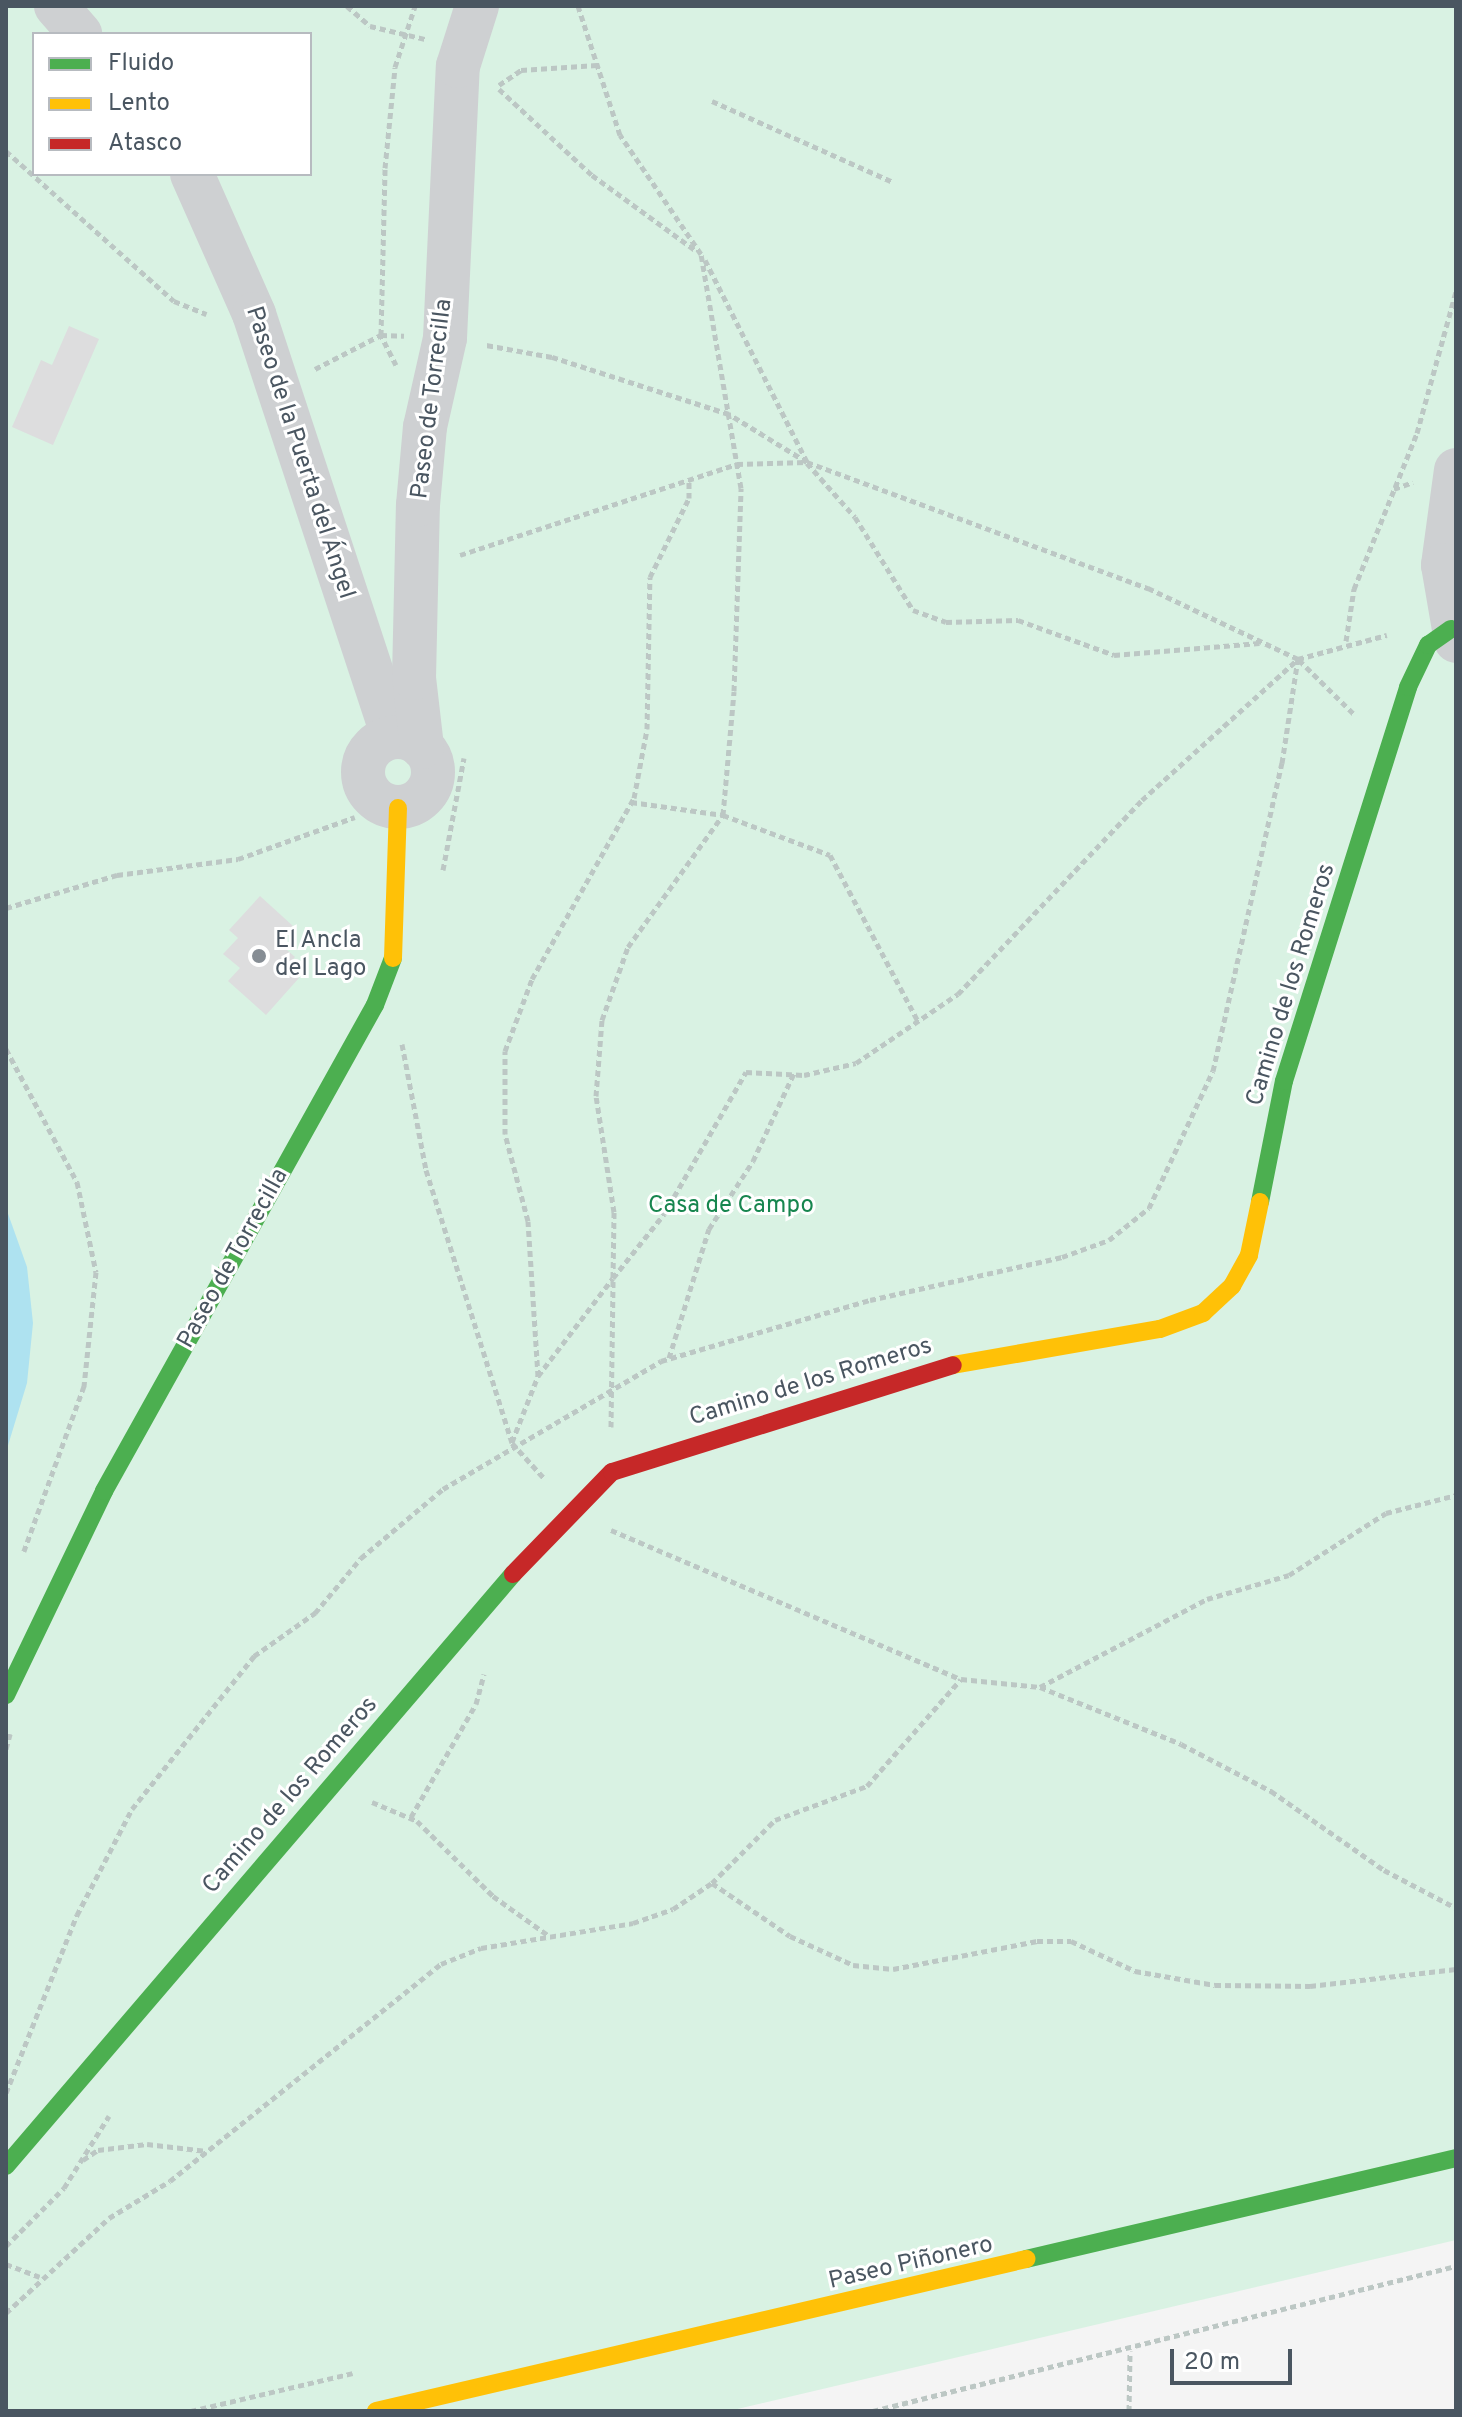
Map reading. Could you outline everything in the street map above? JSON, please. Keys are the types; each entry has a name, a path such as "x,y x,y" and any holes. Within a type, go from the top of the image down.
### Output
{"street":[{"path":"56,6 78,32"},
{"name":"Paseo de Torrecilla","path":"6,1695 104,1491 375,1005 398,944 390,806 418,801 431,784 414,678 415,557 425,427 445,338 460,57 477,6"},
{"name":"Paseo de la Puerta del Ángel","path":"193,176 254,314 426,744"},
{"path":"1445,638 1444,539 1456,470"},
{"name":"Camino de los Romeros","path":"6,2166 571,1507 612,1472 941,1367 1124,1336 1203,1313 1249,1255 1284,1081 1392,741 1445,638"},
{"name":"Paseo Piñonero","path":"376,2411 1456,2158"}],"path":[{"path":"347,6 370,26 404,33 460,57 497,86 592,175 701,254 737,464 734,691 723,815 628,947 607,997 595,1059 614,1212 617,1384 606,1453 612,1472"},
{"path":"415,6 404,33 385,168 381,335 425,427"},
{"path":"578,6 627,148 701,254 807,462 855,517 913,610 946,622 1018,620 1114,655 1264,643"},
{"path":"497,86 521,70 597,65"},
{"path":"712,101 893,182"},
{"path":"6,151 32,174"},
{"path":"34,176 174,301 218,318 254,314"},
{"path":"1346,641 1354,589 1417,433 1456,291"},
{"path":"1448,314 1456,317"},
{"path":"302,359 308,373 381,335 445,338 552,357 729,414 807,462 1148,588 1298,659 1392,741"},
{"path":"415,557 472,553 563,516 737,464 807,462"},
{"path":"538,1376 528,1221 505,1134 505,1051 532,979 631,802 647,729 650,577 689,498 689,479"},
{"path":"512,1443 538,1376 664,1214 746,1072 794,1073 856,1063 958,994 1142,800 1298,659 1346,641 1388,635 1445,638"},
{"path":"6,2093 77,1915 132,1809 254,1656 315,1613 361,1558 443,1489 512,1443 617,1384 669,1359 870,1300 1062,1257 1109,1240 1149,1208 1213,1071 1271,816 1298,659"},
{"path":"426,744 462,786 439,888"},
{"path":"631,802 723,815 830,855 918,1021"},
{"path":"6,908 117,875 238,859 327,831 390,806"},
{"path":"375,1005 399,1021 426,1170 512,1443 571,1507 607,1530 627,1531 961,1679 1040,1687 1240,1774 1456,1908"},
{"path":"6,1049 77,1182 96,1272 84,1386 22,1558"},
{"path":"669,1359 709,1229 753,1161 794,1073"},
{"path":"1040,1687 1207,1599 1289,1575 1386,1513 1456,1495"},
{"path":"411,1817 483,1689 480,1671"},
{"path":"6,2313 40,2277 207,2151 441,1964 481,1948 633,1923 712,1883 775,1820 867,1786 961,1679"},
{"path":"6,1749 17,1717"},
{"path":"370,1801 411,1817 493,1896 550,1937"},
{"path":"712,1883 790,1936 853,1965 893,1969 1037,1941 1071,1941 1135,1971 1215,1985 1310,1986 1456,1969"},
{"path":"78,2162 98,2150 147,2144 207,2151"},
{"path":"6,2264 40,2277"},
{"path":"873,2411 1130,2351 1456,2266"},
{"path":"1129,2411 1130,2351"}],"green space":[{"name":"Casa de Campo","path":"6,6 1456,6 1456,2240 729,2411 6,2411"}],"water":[{"path":"6,1208 27,1267 33,1323 27,1383 6,1452"}],"building":[{"path":"69,326 99,339 53,445 12,427 41,360 52,365"},
{"name":"El Ancla del Lago","path":"260,896 293,926 279,943 295,957 287,966 299,978 266,1015 228,981 240,968 223,954 238,938 229,930"}],"traffic: fast":[{"path":"1260,1202 1284,1081 1408,687 1428,645 1451,629"},
{"path":"6,1695 104,1491 375,1005 393,958"},
{"path":"6,2166 513,1574"},
{"path":"1026,2259 1456,2158"}],"traffic: slow":[{"path":"393,958 398,808"},
{"path":"953,1365 1160,1329 1203,1313 1232,1286 1249,1255 1260,1202"},
{"path":"376,2411 1026,2259"}],"traffic: jam":[{"path":"513,1574 612,1472 953,1365"}],"place":[{"name":"El Ancla del Lago","path":"259,956"}]}
